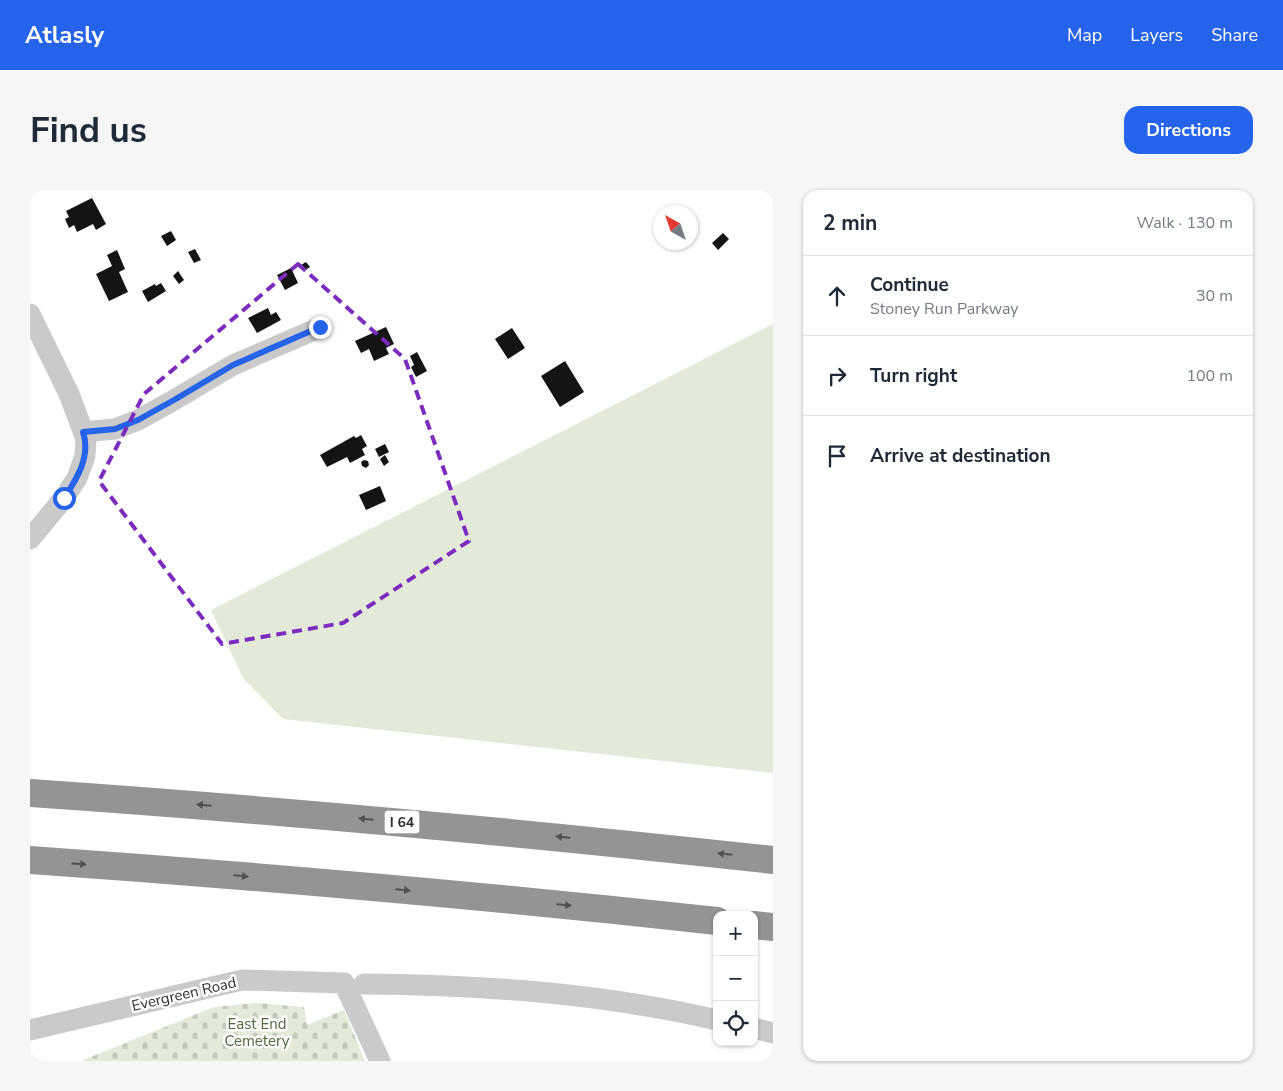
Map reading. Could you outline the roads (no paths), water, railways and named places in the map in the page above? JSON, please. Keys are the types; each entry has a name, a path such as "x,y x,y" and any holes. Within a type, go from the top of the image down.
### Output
{"highway":[{"name":"I 64","path":"30,793 340,816 773,860"},
{"path":"30,860 339,884 713,921"},
{"path":"758,926 773,928"}],"street":[{"path":"30,314 70,394 84,435 85,456 78,478 30,539"},
{"path":"84,435 115,429 138,420 233,365 320,327"},
{"name":"Evergreen Road","path":"30,1030 242,980 344,983 380,1061"},
{"path":"364,984 502,988 560,993 713,1019"},
{"path":"758,1029 773,1033"}],"park label":[{"name":"East End Cemetery","path":"257,1032"}]}
